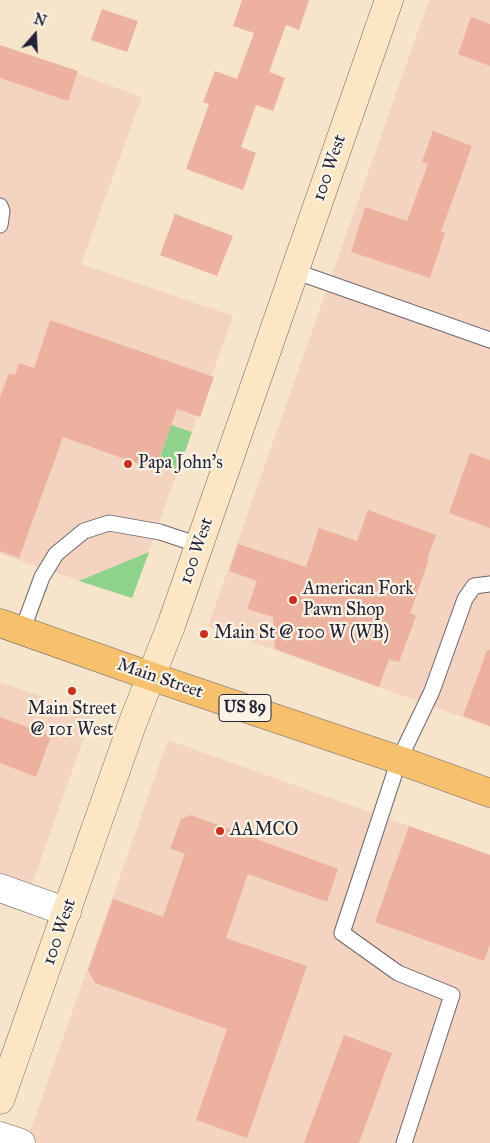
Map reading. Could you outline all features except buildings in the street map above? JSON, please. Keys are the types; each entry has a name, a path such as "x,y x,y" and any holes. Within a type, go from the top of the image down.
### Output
{"main road":[{"name":"Main Street","path":"11,627 490,793"}],"street":[{"name":"100 West","path":"0,1100 150,676 172,623 389,0"},
{"path":"0,888 67,912"},
{"path":"0,1136 21,1143"}],"lane":[{"path":"0,206 2,211 0,225"},
{"path":"294,271 490,340"},
{"path":"11,627 56,554 84,531 109,524 160,532 199,545"},
{"path":"404,1143 452,995 398,973 342,932 399,760 432,691 465,598 474,586 490,584"}],"shaded area":[{"path":"429,0 490,0 490,727 208,626"},
{"path":"0,46 142,97 81,264 233,316 132,598 0,554"},
{"path":"0,682 89,713 91,718 26,901 0,892"},
{"path":"168,740 490,855 490,1143 26,1143"}],"green space":[{"path":"171,425 192,432 178,471 158,463"},
{"path":"149,552 132,598 79,581"}],"place":[{"name":"Papa John's","path":"128,464"},
{"name":"American Fork Pawn Shop","path":"293,600"},
{"name":"Main St @ 100 W (WB)","path":"204,634"},
{"name":"Main Street @ 101 West","path":"72,691"},
{"name":"AAMCO","path":"220,831"}]}
